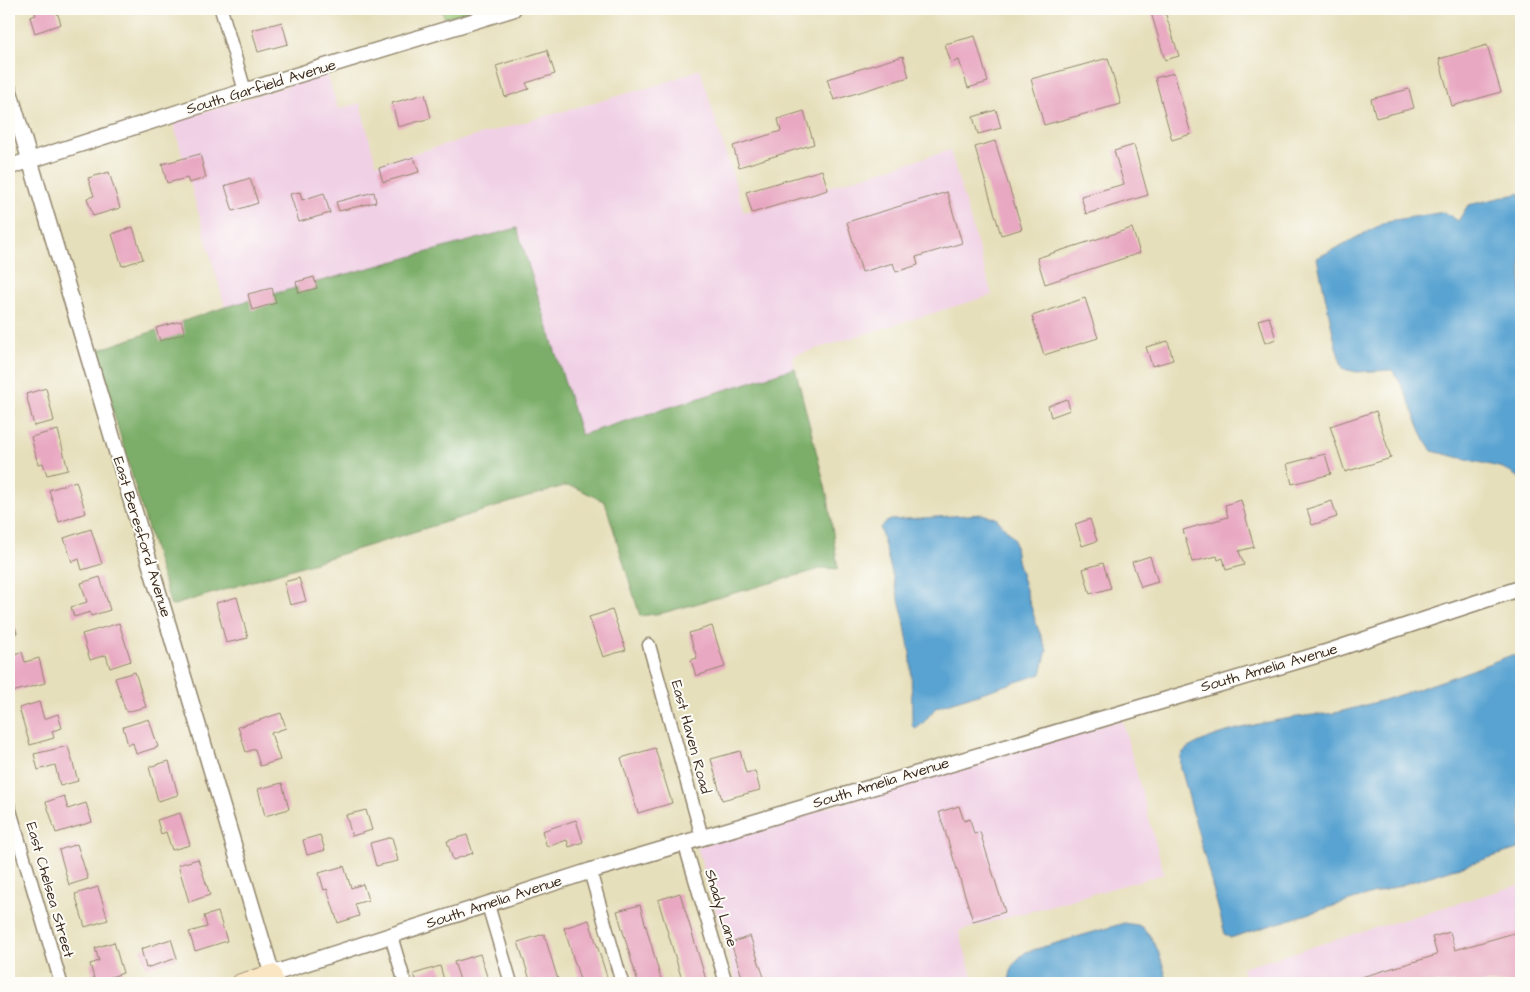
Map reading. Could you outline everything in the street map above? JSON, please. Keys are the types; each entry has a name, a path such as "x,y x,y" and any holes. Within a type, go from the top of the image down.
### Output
{"main road":[{"name":"South Amelia Avenue","path":"241,983 274,978"}],"street":[{"path":"221,9 245,91"},
{"name":"South Garfield Avenue","path":"9,167 245,91 513,9"},
{"name":"East Beresford Avenue","path":"9,90 274,978"},
{"name":"South Amelia Avenue","path":"274,978 390,936 590,871 1324,653 1521,588"},
{"name":"East Haven Road","path":"649,645 702,837"},
{"name":"East Chelsea Street","path":"9,807 61,983"},
{"name":"Shady Lane","path":"684,842 726,983"},
{"path":"590,871 622,983"},
{"path":"488,905 511,983"},
{"path":"390,936 405,983"}],"shaded area":[{"path":"700,69 744,212 950,150 992,295 793,356 795,368 581,435 517,228 225,307 173,122 327,73 338,109 360,103 376,164 664,83"},
{"path":"1122,719 1164,874 959,931 974,983 737,983 697,846"},
{"path":"1521,884 1521,983 1246,983 1242,968"}],"green space":[{"path":"441,9 475,9 445,18"},
{"path":"517,228 581,435 795,368 828,498 838,569 824,568 663,613 640,616 605,502 575,487 564,486 171,606 95,351 225,307"}],"water":[{"path":"1521,193 1521,479 1503,468 1432,451 1421,431 1404,389 1392,370 1357,372 1343,369 1336,347 1317,258 1388,221 1444,212 1458,221 1468,205"},
{"path":"982,514 996,518 1014,538 1017,560 1037,626 1047,650 1041,674 937,707 915,729 912,725 911,659 903,615 880,528 884,523 891,520"},
{"path":"1509,656 1521,656 1521,848 1230,938 1225,934 1181,768 1181,756 1185,750 1215,736 1249,726 1299,717 1336,713 1404,694"},
{"path":"1124,923 1140,926 1151,937 1168,983 1009,983 1013,966 1026,952"}],"building":[{"path":"34,9 56,9 61,24 35,33 30,17 36,15"},
{"path":"1150,9 1164,9 1179,56 1165,60"},
{"path":"282,22 288,44 258,52 252,30"},
{"path":"975,36 988,82 968,88 959,60 951,63 945,44"},
{"path":"1487,45 1501,92 1452,106 1439,59"},
{"path":"547,50 555,74 526,83 529,89 505,97 496,66"},
{"path":"903,56 909,77 834,100 827,79"},
{"path":"1108,58 1121,104 1044,125 1031,79"},
{"path":"1174,73 1191,134 1172,140 1155,78"},
{"path":"1409,89 1414,108 1376,118 1371,99"},
{"path":"425,94 431,118 398,127 392,103"},
{"path":"996,110 1001,128 978,134 973,117"},
{"path":"804,111 814,144 739,167 733,146 781,131 778,119"},
{"path":"995,141 1022,229 1001,235 975,147"},
{"path":"1134,145 1148,195 1086,214 1081,196 1124,184 1114,151"},
{"path":"200,154 206,178 189,183 187,178 167,183 162,164"},
{"path":"414,157 419,172 383,182 379,168"},
{"path":"822,170 828,190 752,213 746,192"},
{"path":"109,172 120,208 93,216 87,198 94,196 88,178"},
{"path":"250,178 258,203 233,211 225,186"},
{"path":"300,192 302,200 324,193 330,213 299,222 290,194"},
{"path":"374,192 376,202 339,211 336,202"},
{"path":"947,192 962,243 916,257 918,265 896,272 893,263 862,272 847,222"},
{"path":"133,227 143,259 122,266 112,234"},
{"path":"1132,228 1140,253 1045,284 1037,258"},
{"path":"314,277 317,288 299,293 296,282"},
{"path":"272,288 276,303 252,310 248,294"},
{"path":"1085,298 1098,338 1044,355 1032,316"},
{"path":"1269,317 1276,339 1265,343 1258,320"},
{"path":"181,321 185,333 160,341 156,328"},
{"path":"1168,341 1173,360 1152,366 1146,347"},
{"path":"46,388 54,421 34,426 26,394"},
{"path":"1067,399 1070,410 1051,417 1048,406"},
{"path":"1376,411 1391,458 1345,472 1330,426"},
{"path":"58,430 68,470 47,475 43,463 38,464 31,437"},
{"path":"1325,454 1331,474 1292,484 1287,464"},
{"path":"76,481 86,513 59,522 49,490"},
{"path":"1241,500 1254,547 1239,551 1244,565 1226,570 1223,558 1218,560 1217,556 1192,562 1183,530 1228,517 1225,505"},
{"path":"1332,501 1337,517 1312,525 1307,509"},
{"path":"1090,519 1097,541 1082,546 1075,524"},
{"path":"91,529 102,564 82,570 79,559 72,562 64,538"},
{"path":"1150,556 1158,582 1141,587 1132,562"},
{"path":"1103,563 1111,588 1090,594 1083,569"},
{"path":"100,577 110,610 91,616 90,612 74,617 71,607 87,602 81,583"},
{"path":"299,578 306,601 290,605 284,582"},
{"path":"237,597 248,638 226,643 216,603"},
{"path":"9,609 17,633 9,636"},
{"path":"612,610 626,650 603,657 589,617"},
{"path":"119,623 131,661 110,668 106,655 90,660 82,634"},
{"path":"712,626 725,667 696,676 691,660 697,658 689,633"},
{"path":"22,652 25,662 39,658 45,683 12,692 9,680 9,655"},
{"path":"135,672 146,707 126,712 115,678"},
{"path":"39,702 44,719 58,714 62,728 52,731 54,738 30,745 19,708"},
{"path":"281,713 286,728 271,733 280,760 260,766 255,749 246,752 238,727"},
{"path":"149,719 158,747 136,754 133,743 128,745 123,727"},
{"path":"68,746 78,781 60,786 55,765 38,770 34,754"},
{"path":"655,748 672,803 638,813 621,758"},
{"path":"740,751 746,773 755,771 760,790 722,800 711,759"},
{"path":"169,761 178,795 158,801 149,767"},
{"path":"282,783 289,809 265,816 258,789"},
{"path":"64,796 68,809 86,803 92,822 56,833 46,802"},
{"path":"959,806 964,821 970,819 974,834 980,832 1005,912 973,921 939,812"},
{"path":"366,810 372,830 352,836 346,815"},
{"path":"180,813 190,845 172,850 166,832 161,834 157,820"},
{"path":"576,820 583,842 569,847 567,840 547,847 542,831"},
{"path":"320,835 325,850 307,855 303,840"},
{"path":"467,835 473,853 453,860 447,841"},
{"path":"392,837 398,861 376,866 370,843"},
{"path":"77,844 88,879 69,885 59,850"},
{"path":"198,859 210,895 189,902 178,865"},
{"path":"344,866 351,888 363,884 368,900 355,904 359,916 338,923 327,889 324,890 319,873"},
{"path":"98,887 108,920 85,927 75,894"},
{"path":"680,893 707,983 683,983 658,900"},
{"path":"640,905 662,983 638,983 617,911"},
{"path":"218,912 227,941 195,951 189,932 207,927 204,916"},
{"path":"589,920 609,983 581,983 564,928"},
{"path":"1521,931 1521,983 1341,983 1437,955 1432,937 1450,932 1455,950"},
{"path":"544,934 559,983 531,983 518,942"},
{"path":"750,936 766,983 744,983 731,943"},
{"path":"171,939 177,958 146,968 141,949"},
{"path":"114,942 123,973 95,982 90,964 99,961 95,948"},
{"path":"480,954 489,983 461,983 454,962"},
{"path":"440,966 445,983 417,983 414,974"}]}
